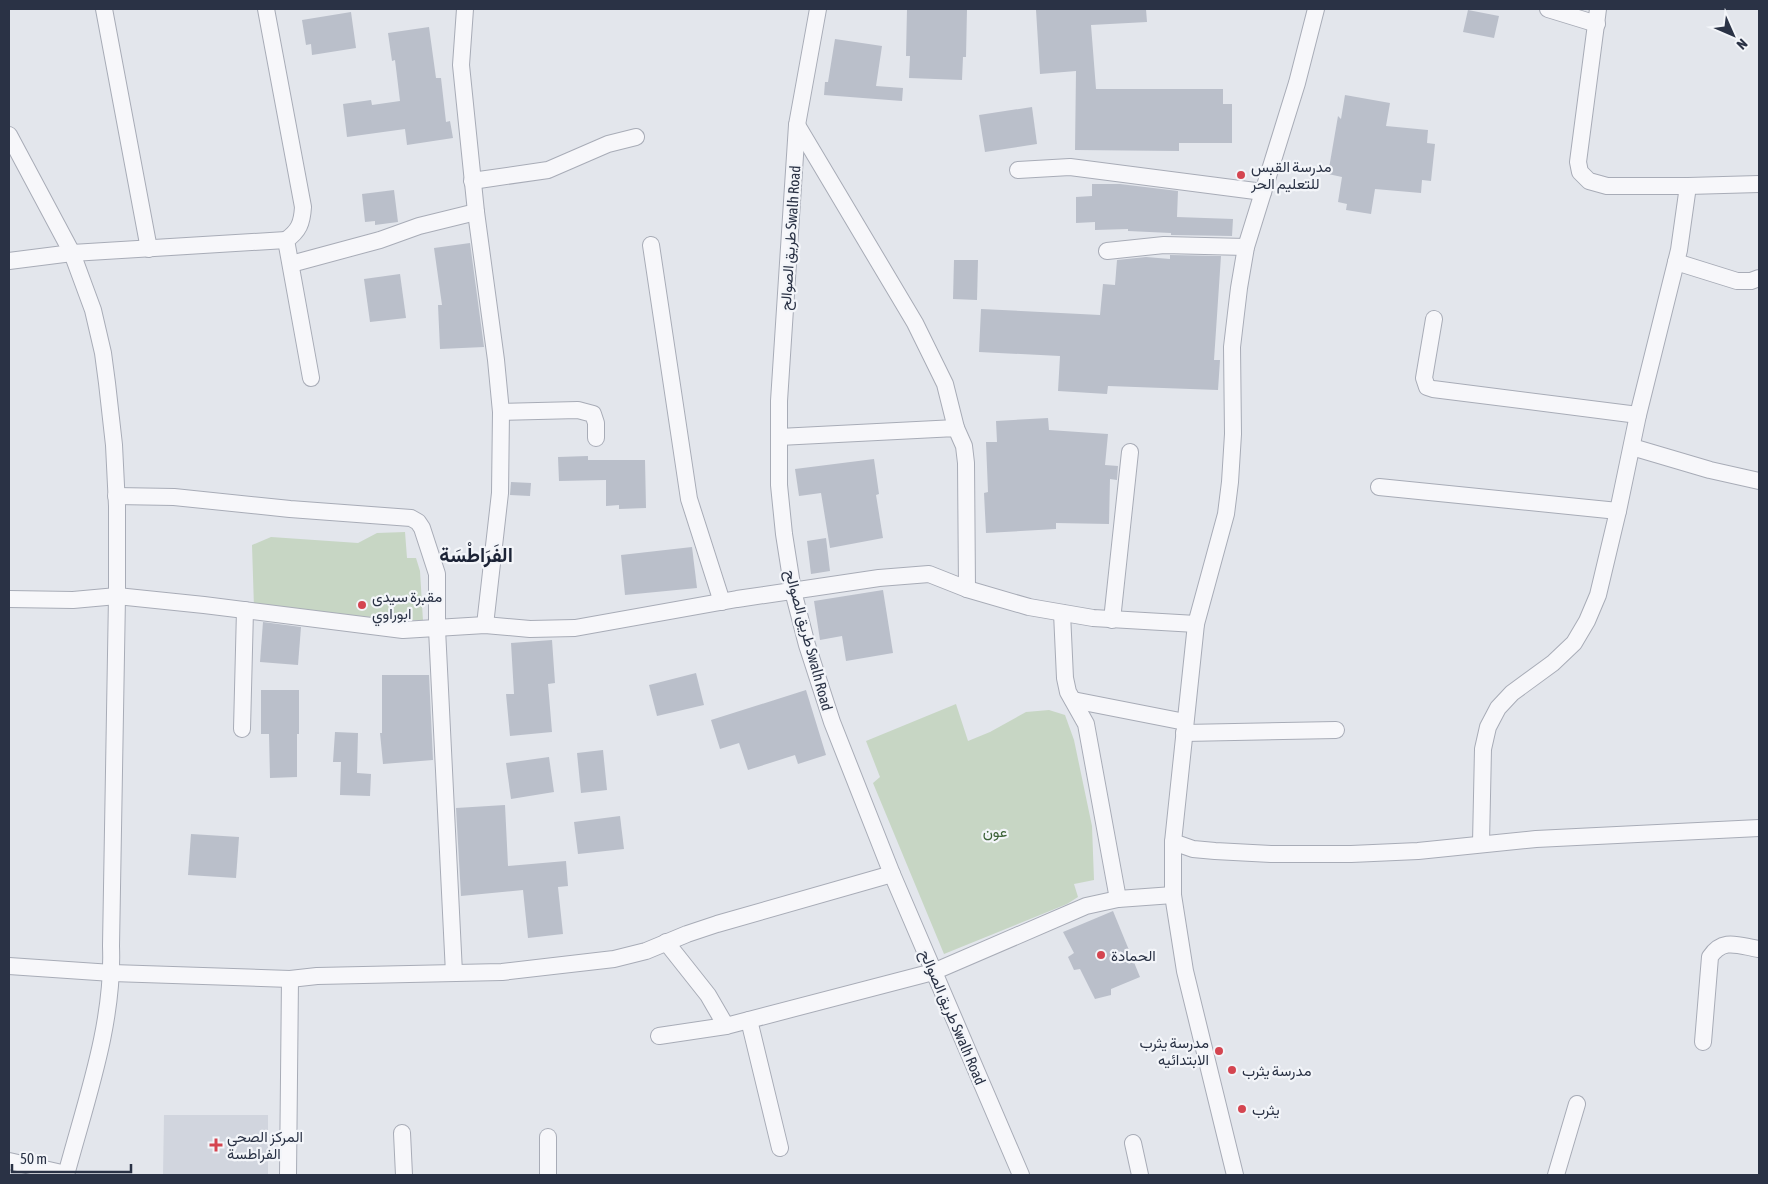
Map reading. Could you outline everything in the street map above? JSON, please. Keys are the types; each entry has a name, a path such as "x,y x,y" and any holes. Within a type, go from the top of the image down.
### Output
{"street":[{"path":"104,9 150,249"},
{"path":"9,261 72,253 286,240 296,234 302,222 304,207 266,9"},
{"path":"465,9 461,66 472,181 496,360 501,412 500,493 485,625"},
{"name":"طريق الصوالح Swalh Road","path":"818,9 797,125 779,400 779,485 793,591 807,645 832,722 892,874 1021,1175"},
{"path":"1235,1175 1185,971 1173,895 1173,842 1196,624 1224,523 1228,498 1233,434 1232,347 1246,247 1297,83 1316,9"},
{"path":"1548,9 1597,16 1578,162 1580,172 1589,181 1606,186 1759,184"},
{"path":"797,125 915,323 945,384 956,428 964,446 965,454 967,589"},
{"path":"9,135 72,253 93,310 103,353 114,445 117,596 112,973 100,1055 66,1175 9,1161"},
{"path":"472,181 548,170 608,144 636,137"},
{"path":"1018,170 1070,168 1263,192"},
{"path":"1481,844 1483,749 1488,727 1498,708 1512,693 1553,663 1574,642 1587,621 1598,595 1638,414 1676,262 1688,186"},
{"path":"291,264 380,240 419,226 476,212"},
{"path":"286,240 311,378"},
{"path":"651,245 689,499 722,602"},
{"path":"1108,251 1164,245 1246,247"},
{"path":"1676,262 1736,281 1751,281 1759,278"},
{"path":"1434,319 1424,378 1427,387 1638,414"},
{"path":"501,412 578,410 593,414 596,424 596,438"},
{"path":"779,437 956,428"},
{"path":"1632,447 1710,470 1759,481"},
{"path":"1112,620 1130,452"},
{"path":"1379,486 1618,511"},
{"path":"116,496 174,497 290,509 411,518 418,522 422,528 437,574 437,629 454,973"},
{"path":"9,600 72,600 117,596 403,630 485,625 575,628 793,591 879,578 929,574 967,589 1029,607 1112,620 1196,624"},
{"path":"242,729 245,610"},
{"path":"1062,613 1068,692 1086,724 1118,899"},
{"path":"1073,700 1184,727 1336,730"},
{"path":"1173,842 1193,849 1215,851 1321,854 1418,851 1608,834 1759,828"},
{"path":"9,966 112,973 290,979 316,976 502,972 584,964 646,951 686,934 717,924 892,874"},
{"path":"659,1036 726,1026 933,972 1086,906 1118,899 1173,895"},
{"path":"666,942 708,994 726,1026"},
{"path":"1703,1042 1710,957 1715,949 1727,944 1759,949"},
{"path":"288,1175 290,979"},
{"path":"749,1020 780,1148"},
{"path":"1556,1175 1577,1104"},
{"path":"402,1134 404,1175"},
{"path":"548,1137 548,1175"},
{"path":"1132,1143 1140,1175"}],"shaded area":[{"name":"المركز الصحي الفراطسة","path":"164,1115 268,1115 268,1175 163,1175"}],"green space":[{"path":"405,532 407,558 416,558 420,571 423,621 254,608 252,545 271,537 358,543 377,533"},
{"name":"عون","path":"956,704 968,741 990,732 1026,712 1049,710 1065,715 1074,740 1092,826 1094,880 1074,884 1078,897 1067,904 944,954 873,783 880,777 866,741"}],"building":[{"path":"907,9 967,9 966,57 963,57 962,80 909,78 910,56 906,56"},
{"path":"1146,9 1147,22 1091,25 1096,89 1223,89 1223,104 1232,104 1232,143 1179,143 1179,151 1075,150 1076,71 1040,74 1036,10"},
{"path":"1468,10 1499,16 1494,38 1463,32"},
{"path":"351,12 356,48 312,55 311,44 306,45 302,20"},
{"path":"429,27 436,78 441,78 446,122 450,121 453,138 407,145 405,129 347,137 343,104 371,100 372,105 400,101 395,60 392,61 388,33"},
{"path":"835,39 882,46 876,86 903,88 902,101 824,95 825,82 828,82"},
{"path":"1345,95 1390,103 1386,126 1428,130 1427,143 1435,144 1431,181 1422,180 1421,193 1375,189 1371,214 1346,210 1347,204 1338,202 1342,177 1328,174 1338,116 1341,119"},
{"path":"1032,107 1037,144 985,152 979,115"},
{"path":"1092,184 1120,184 1178,191 1177,217 1233,219 1232,236 1171,235 1171,233 1128,231 1128,229 1095,230 1095,222 1076,223 1076,197 1092,196"},
{"path":"394,190 398,222 375,225 375,221 365,222 362,194"},
{"path":"470,243 484,347 440,349 438,305 442,305 434,248"},
{"path":"1170,255 1221,256 1214,360 1220,360 1218,390 1108,386 1107,394 1058,391 1060,356 979,352 981,309 1100,315 1103,284 1115,285 1117,260 1146,257 1170,259"},
{"path":"954,260 978,260 977,300 953,299"},
{"path":"400,274 406,318 370,322 364,279"},
{"path":"1048,418 1049,430 1108,434 1105,465 1118,466 1117,480 1110,479 1109,524 1056,523 1056,529 986,533 984,493 988,492 986,442 997,442 996,421"},
{"path":"588,456 588,460 645,460 646,508 619,509 619,505 606,506 606,480 559,481 558,457"},
{"path":"874,459 879,494 876,495 883,538 830,548 821,493 799,496 795,469"},
{"path":"511,482 531,483 530,496 510,495"},
{"path":"826,538 830,571 811,574 807,541"},
{"path":"692,547 697,588 625,595 621,555"},
{"path":"883,590 893,653 846,661 842,636 820,640 814,601"},
{"path":"263,622 301,627 298,665 260,662"},
{"path":"552,640 555,683 548,684 552,732 510,736 506,694 514,694 511,643"},
{"path":"696,673 704,705 657,716 649,685"},
{"path":"382,675 429,675 433,760 383,764 380,733 382,733"},
{"path":"261,690 299,690 297,777 270,778 269,734 261,734"},
{"path":"806,690 826,755 798,764 795,755 748,770 739,743 720,749 711,720"},
{"path":"335,732 358,733 357,773 371,774 370,796 340,795 341,762 333,762"},
{"path":"603,750 607,790 581,793 577,753"},
{"path":"549,757 554,792 511,799 506,763"},
{"path":"505,805 508,866 566,861 568,886 558,887 563,934 528,938 523,890 461,896 456,808"},
{"path":"620,816 624,849 578,854 574,822"},
{"path":"191,834 239,837 236,878 188,875"},
{"name":"الحمادة","path":"1113,911 1140,977 1111,989 1111,995 1095,999 1080,969 1074,970 1068,957 1074,953 1063,932"}],"place":[{"name":"مدرسة القبس للتعليم الحر","path":"1241,175"},
{"name":"مقبرة سيدى ابوراوي","path":"362,605"},
{"name":"الحمادة","path":"1101,955"},
{"name":"مدرسة يثرب الابتدائيه","path":"1219,1051"},
{"name":"مدرسة يثرب","path":"1232,1070"},
{"name":"يثرب","path":"1242,1109"},
{"name":"المركز الصحي الفراطسة","path":"216,1145"}],"district":[{"name":"الفَرَاطْسَة","path":"476,554"}]}
